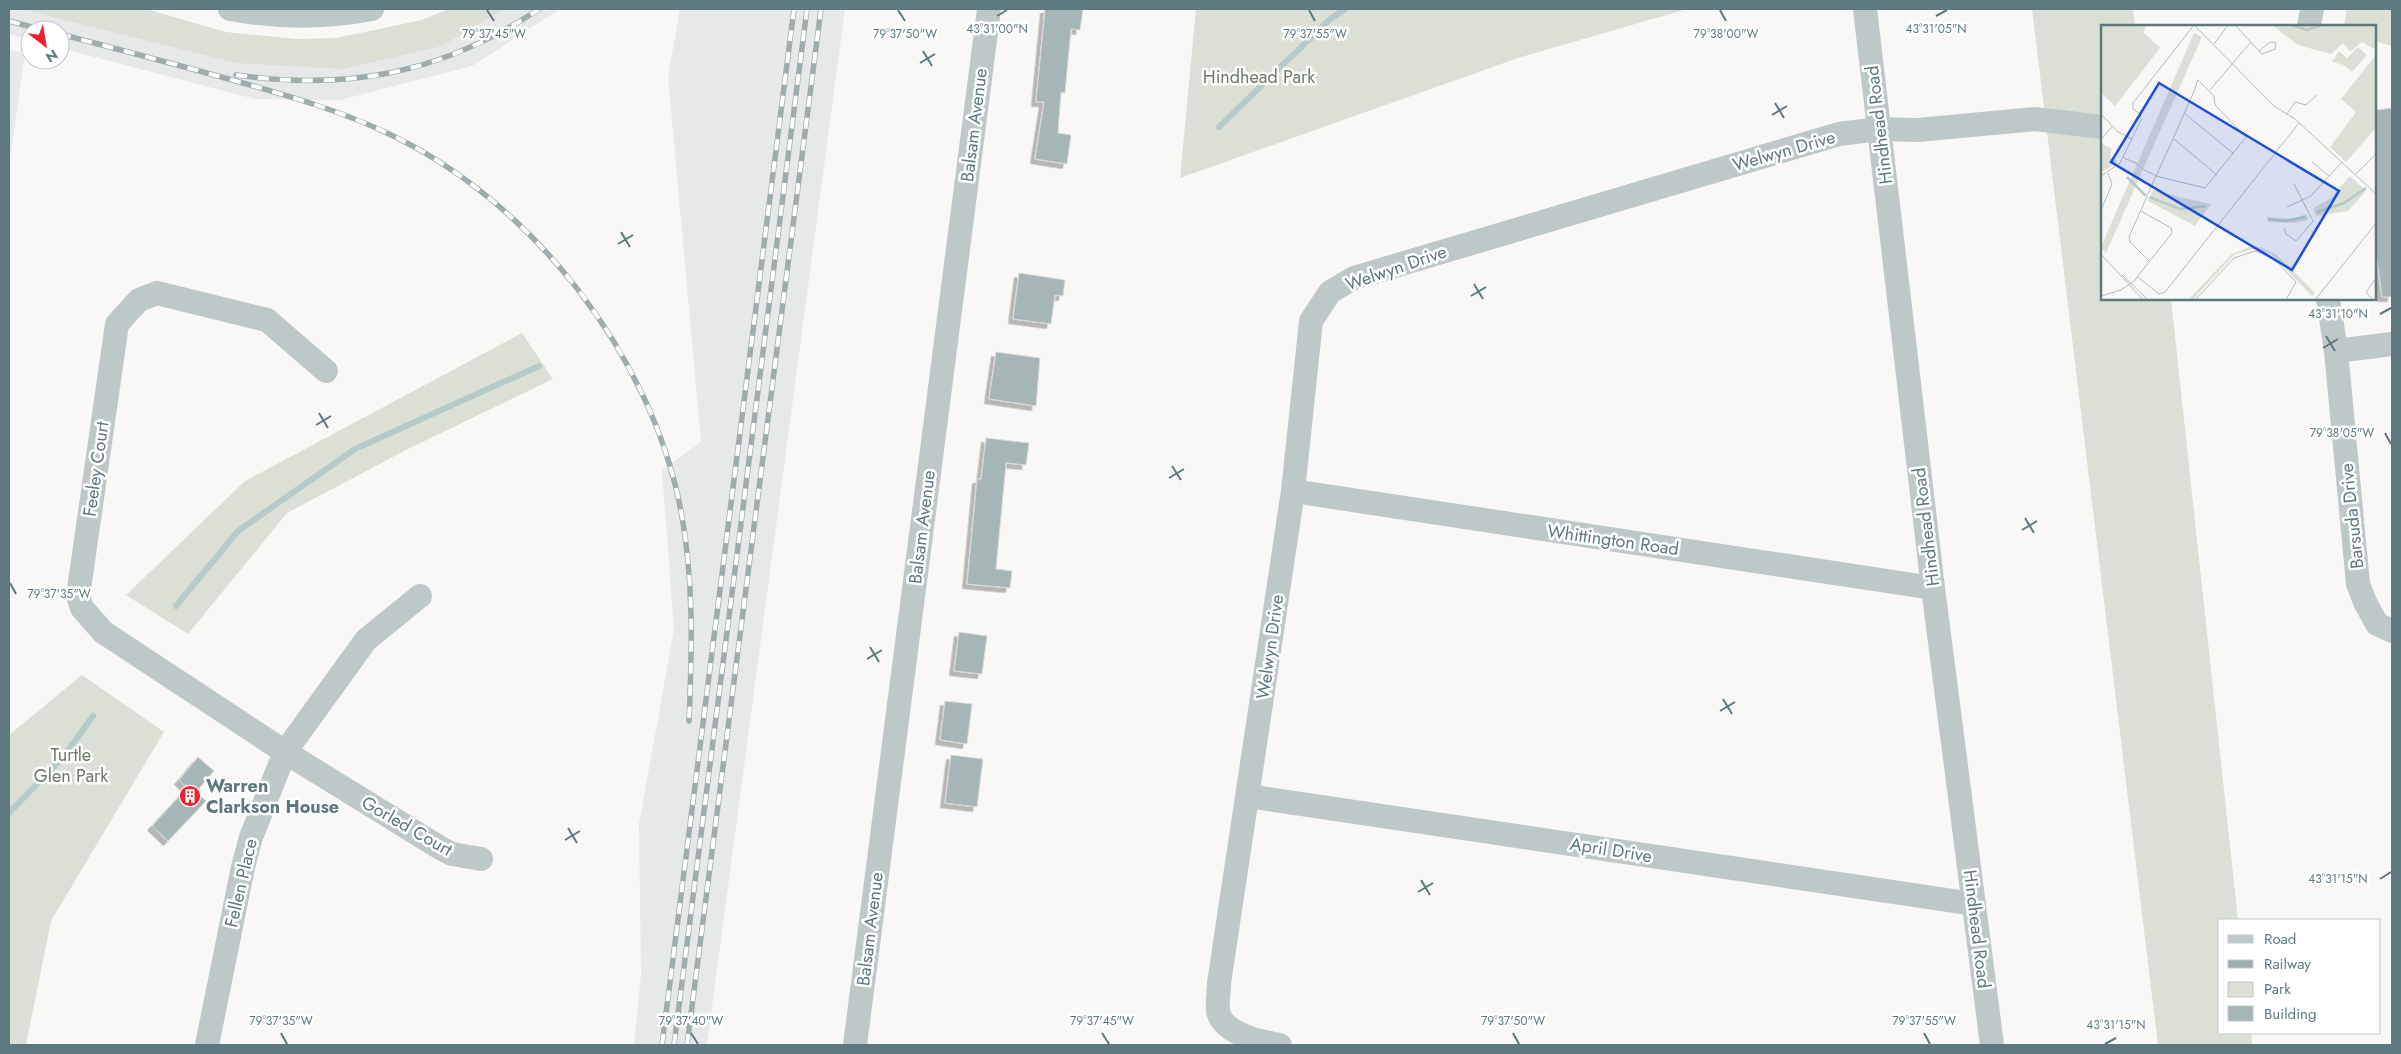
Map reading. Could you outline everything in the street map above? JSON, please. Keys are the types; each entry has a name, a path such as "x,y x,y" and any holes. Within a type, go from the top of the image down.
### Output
{"street":[{"path":"230,9 256,14 291,17 336,15 372,9"},
{"name":"Balsam Avenue","path":"855,1045 989,9"},
{"name":"Hindhead Road","path":"1865,9 1933,588 1992,1045"},
{"path":"2309,25 2312,9"},
{"name":"Welwyn Drive","path":"1280,1045 1256,1041 1232,1030 1218,1012 1219,983 1293,491 1311,321 1330,292 1354,278 1829,137 1880,129 1918,130 2035,119 2101,127"},
{"name":"Feeley Court","path":"284,752 103,632 82,608 78,596 117,324 127,310 139,300 157,293 267,320 326,371"},
{"name":"Barsuda Drive","path":"2328,300 2336,351 2358,584 2365,602 2378,624 2392,631"},
{"path":"2336,351 2392,344"},
{"name":"Whittington Road","path":"1293,491 1933,588"},
{"name":"Fellen Place","path":"207,1045 242,867 250,837 284,752 366,640 420,596"},
{"name":"Gorled Court","path":"284,752 442,849 452,854 481,859"},
{"name":"April Drive","path":"1248,796 1974,904"}],"shaded area":[{"path":"9,9 20,9 64,20 20,20 20,37 9,34"},
{"path":"505,9 560,9 472,66 340,100 255,99 70,51 70,22 236,63 442,46"},
{"path":"680,9 845,9 707,1045 634,1045 641,974 639,824 674,629 662,470 701,442 668,77"},
{"path":"9,49 20,52 20,70 23,70 9,167"}],"green space":[{"path":"20,9 146,9 226,32 297,39 336,38 422,20 449,9 505,9 442,46 343,69 236,63"},
{"name":"Hindhead Park","path":"1196,9 1687,9 1521,57 1180,178"},
{"path":"2032,9 2133,9 2135,25 2101,25 2101,300 2171,300 2238,919 2218,919 2218,1034 2251,1034 2252,1045 2158,1045"},
{"path":"2347,9 2392,9 2392,46 2376,41 2376,25 2344,25"},
{"path":"522,333 553,379 408,449 287,513 188,634 126,595 245,481"},
{"name":"Turtle Glen Park","path":"82,675 164,732 51,921 26,1045 9,1045 9,735"}],"building":[{"path":"1045,9 1083,9 1080,30 1071,29 1065,93 1061,92 1058,133 1071,135 1067,164 1035,159 1044,102 1036,102"},
{"path":"2392,108 2392,297 2382,297 2376,252 2376,110"},
{"path":"1019,273 1065,280 1063,296 1055,295 1051,324 1013,319"},
{"path":"996,352 1040,358 1036,406 989,399"},
{"path":"986,438 1029,443 1026,465 1006,463 996,569 1012,571 1010,588 967,584 977,479 981,479"},
{"path":"959,632 987,636 982,674 954,671"},
{"path":"945,701 972,704 967,744 940,740"},
{"path":"951,755 983,759 977,807 945,803"},
{"name":"Warren Clarkson House","path":"198,757 214,771 196,792 206,801 168,841 152,826 187,788 179,780"}],"waterway":[{"path":"1219,127 1329,20 1345,9"},
{"path":"176,606 238,531 355,449 539,366"},
{"path":"9,813 64,756 93,716"}],"railway":[{"path":"236,75 318,80 356,78 394,72 431,62 467,49 503,31 539,9"},
{"path":"662,1045 794,9"},
{"path":"674,1045 807,9"},
{"path":"687,1045 821,9"},
{"path":"9,21 20,24"},
{"path":"70,37 280,94 334,111 370,125 440,162 490,199 536,241 577,289 613,340 643,395 666,452 681,511 688,563 691,615 689,721"}],"place":[{"name":"Warren Clarkson House","path":"190,796"}]}
